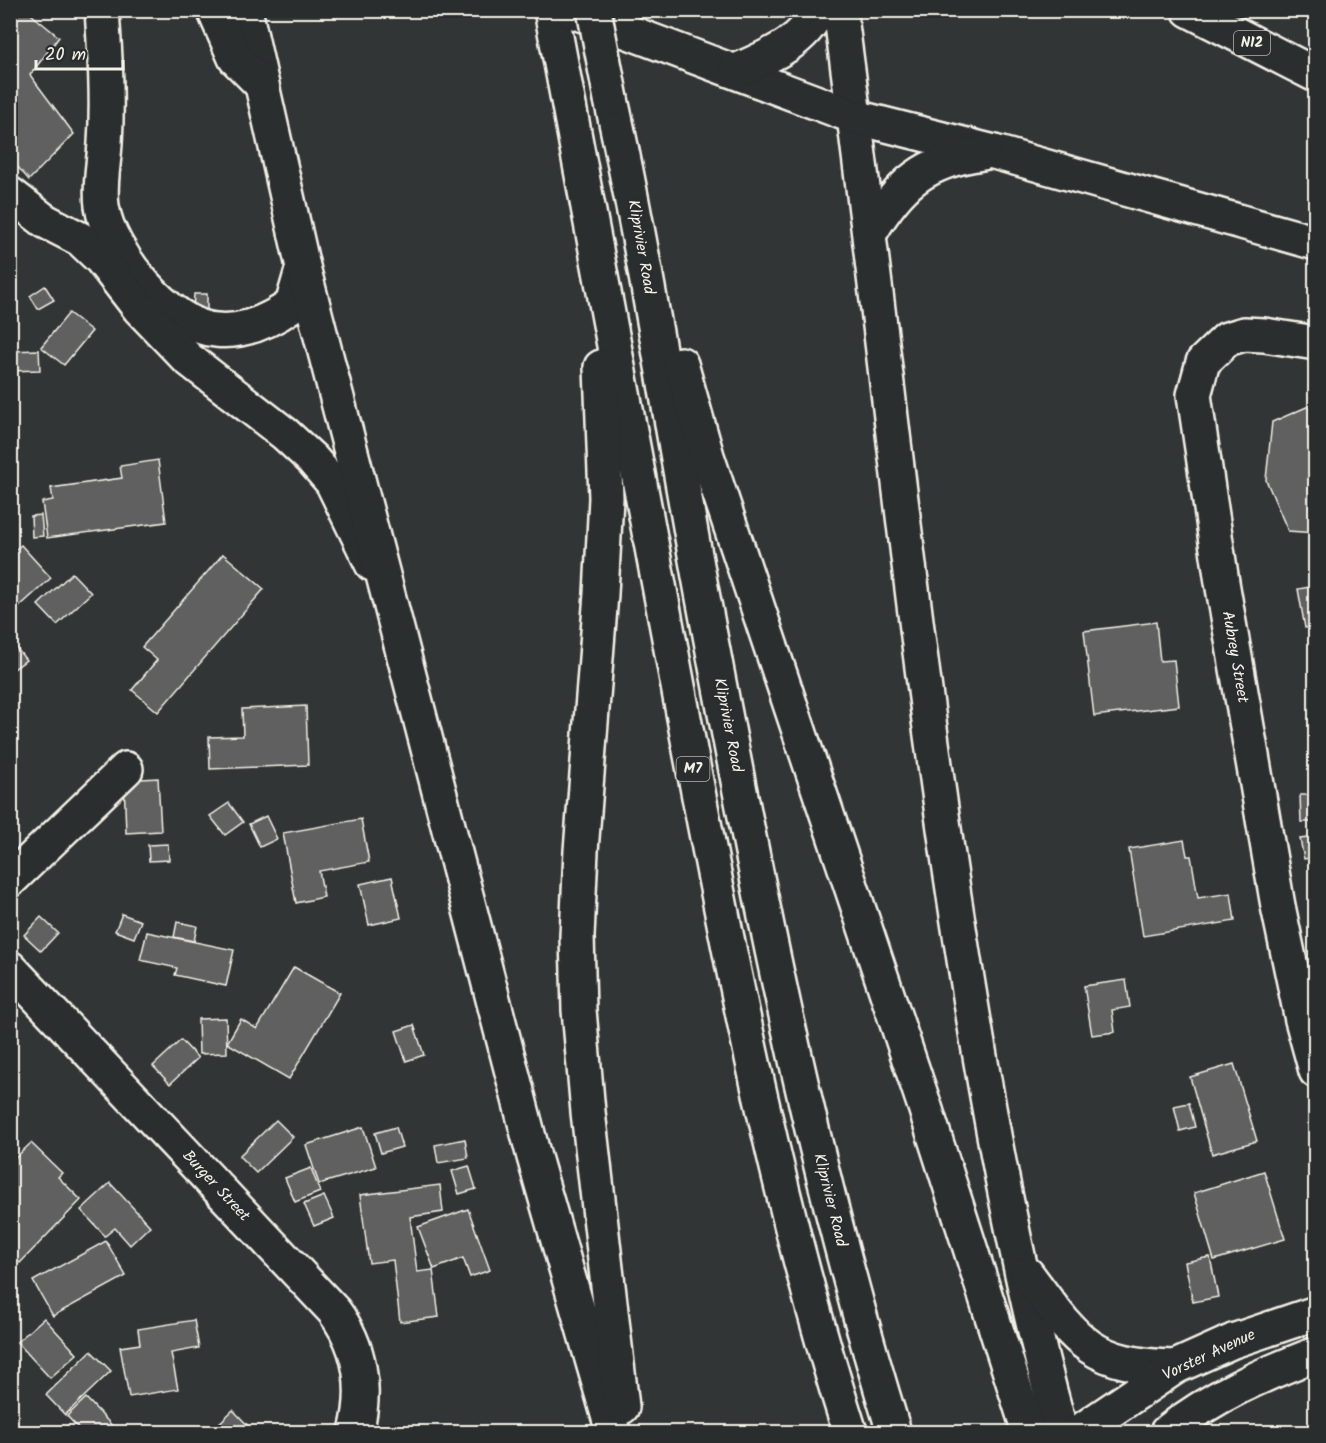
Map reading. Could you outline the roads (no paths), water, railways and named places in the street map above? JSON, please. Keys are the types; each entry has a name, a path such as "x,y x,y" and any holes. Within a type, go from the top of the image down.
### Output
{"main road":[{"path":"102,10 105,142 102,206 110,234 124,260 175,313 196,326 217,330 245,328 269,319 292,304 303,267"},
{"path":"214,10 235,58 262,85"},
{"path":"245,10 303,267 534,1156 613,1432"},
{"name":"M7","path":"551,10 745,1029 791,1222 830,1369 850,1432"},
{"path":"570,10 855,117 994,152 1316,243"},
{"name":"Kliprivier Road","path":"594,10 637,216 698,569 776,973 828,1194 872,1362 894,1432"},
{"path":"736,71 798,39 819,10"},
{"path":"840,10 870,233 931,746 1005,1202 1061,1432"},
{"name":"N12","path":"1189,10 1316,75"},
{"path":"870,233 887,204 910,180 936,164 960,156 994,152"},
{"path":"10,195 45,221 80,239 101,259 139,308 188,358 285,434 312,459 332,482 392,604"},
{"path":"637,216 707,456 925,1107 1029,1432"},
{"path":"599,269 606,498 602,594 581,851 577,936 579,1010 588,1112 603,1262 621,1393 622,1432"},
{"name":"Aubrey Street","path":"1316,344 1264,335 1244,334 1227,339 1203,362 1194,395 1195,418 1218,559 1278,906 1302,1020 1316,1071"},
{"path":"10,880 126,768"},
{"name":"Burger Street","path":"10,968 344,1324 358,1361 362,1397 356,1432"},
{"path":"1019,1264 1064,1325 1082,1344 1118,1361 1145,1366 1175,1367"},
{"name":"Vorster Avenue","path":"1079,1432 1175,1367 1233,1341 1316,1313"},
{"path":"1176,1428 1263,1374 1316,1353"}]}
